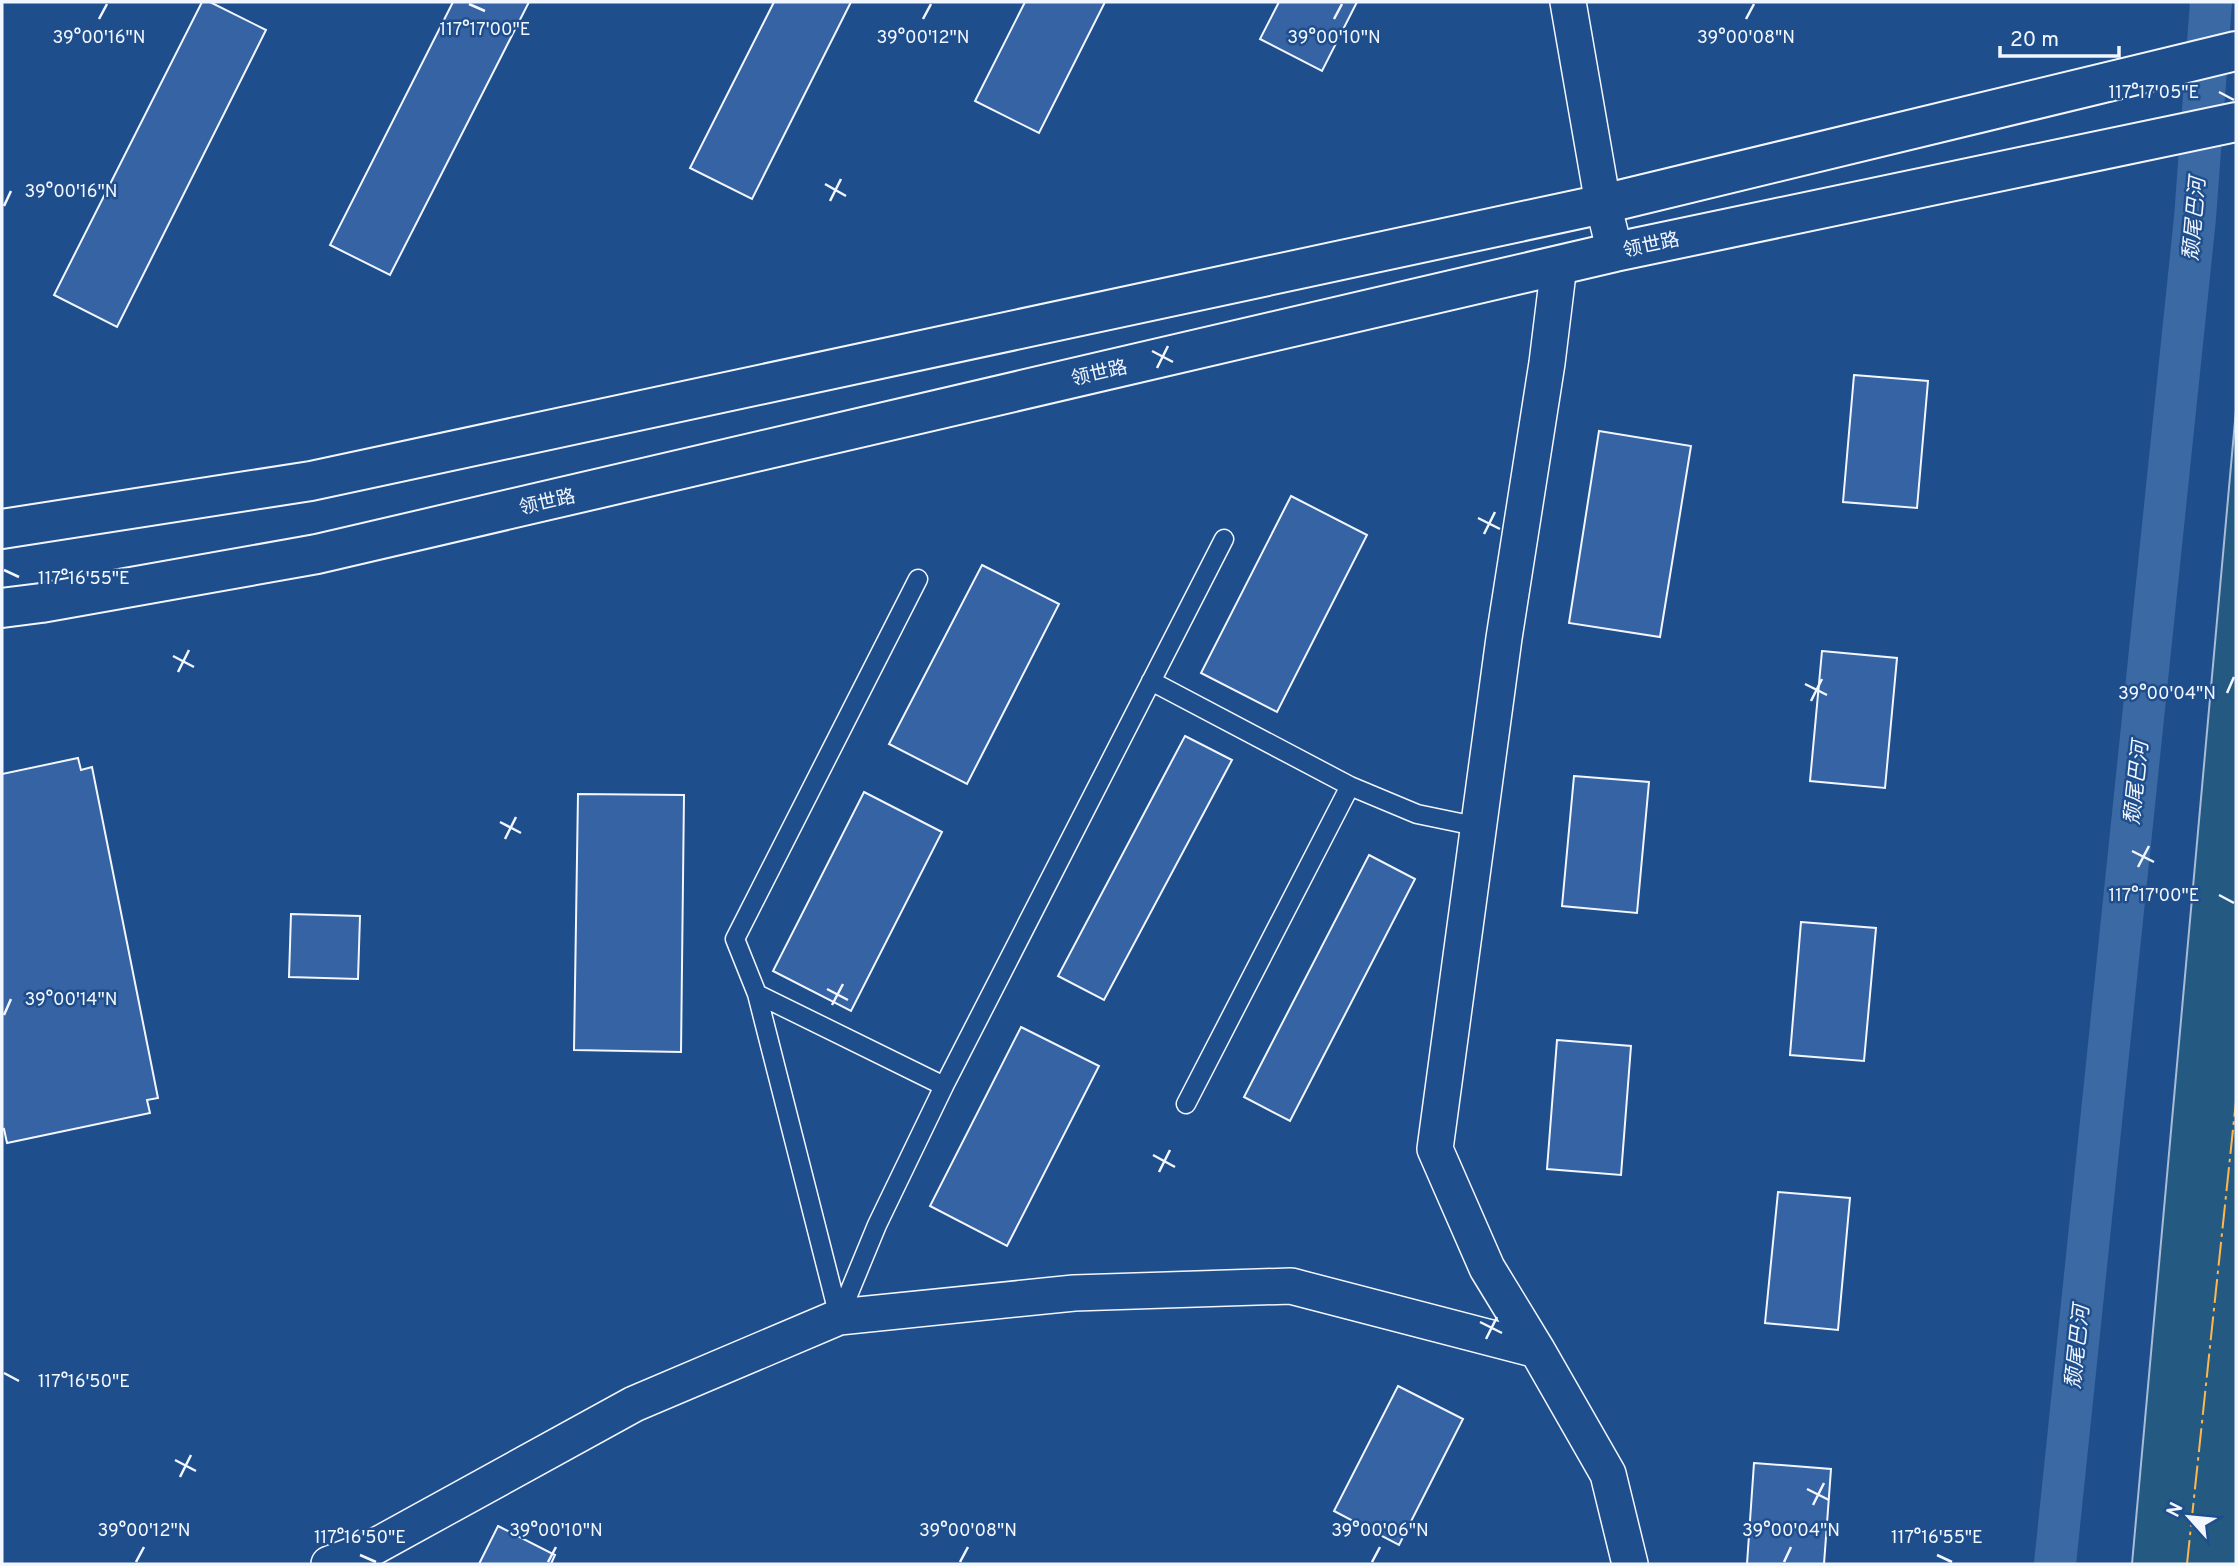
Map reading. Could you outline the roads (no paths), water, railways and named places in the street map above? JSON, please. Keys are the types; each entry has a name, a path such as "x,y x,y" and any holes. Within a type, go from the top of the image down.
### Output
{"street":[{"path":"1568,2 1603,204 1615,252"},
{"path":"2,529 311,481 1603,204 2236,51"},
{"name":"领世路","path":"2,608 317,554 1615,252 2236,122"},
{"path":"1559,265 1547,363 1504,638 1435,1149 1487,1268 1608,1474 1630,1564"},
{"path":"329,1564 374,1547 634,1404 839,1317 1074,1293 1290,1286 1537,1350"}],"lane":[{"path":"839,1317 877,1225 944,1086 1224,539"},
{"path":"839,1317 757,994 735,939 918,579"},
{"path":"1151,681 1350,786 1417,814 1480,827"},
{"path":"1186,1104 1350,786"},
{"path":"757,994 944,1086"}],"waterway":[{"name":"颓尾巴河","path":"2055,1564 2195,218 2211,2"}]}
